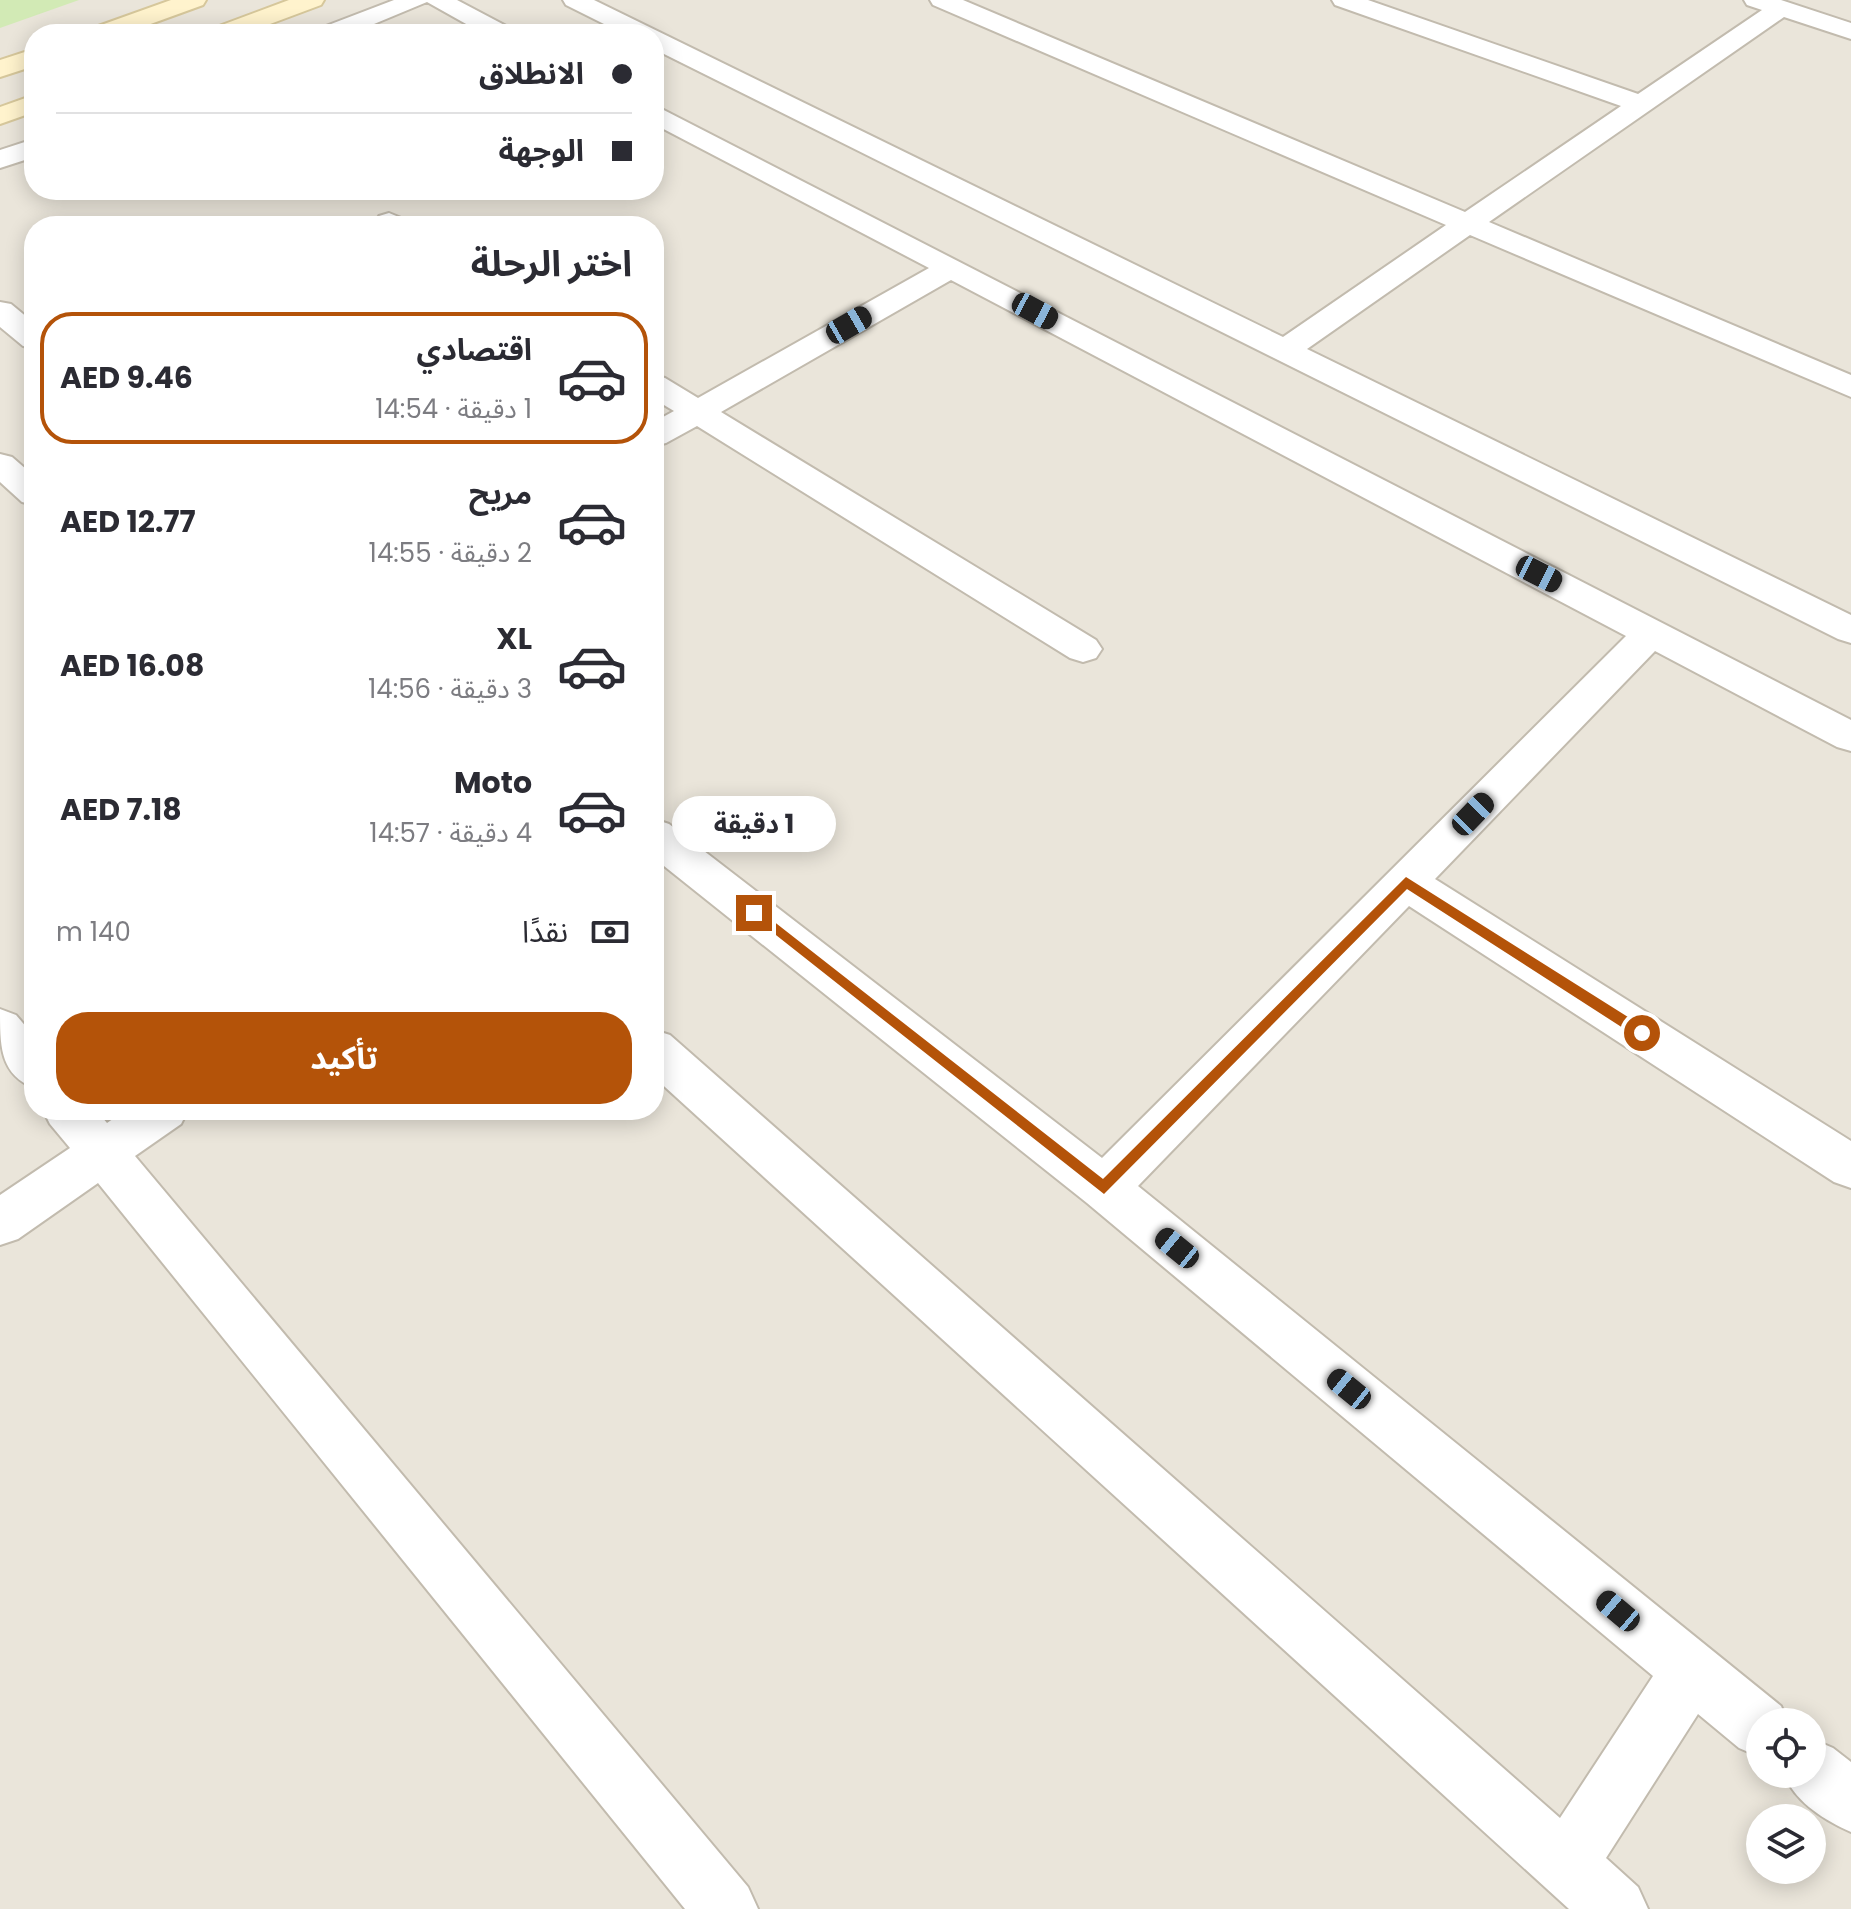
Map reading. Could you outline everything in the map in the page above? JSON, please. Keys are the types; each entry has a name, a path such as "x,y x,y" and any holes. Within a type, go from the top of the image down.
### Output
{"main road":[{"path":"127,24 194,0"},
{"path":"247,24 312,0"},
{"path":"0,69 24,61"},
{"path":"0,116 24,107"}],"street":[{"path":"353,24 416,0"},
{"path":"438,0 484,24"},
{"path":"575,0 624,24"},
{"path":"942,0 1851,387"},
{"path":"1344,0 1640,104"},
{"path":"1284,350 1640,104 1768,4 1851,31"},
{"path":"664,44 1851,630"},
{"path":"664,118 1851,737"},
{"path":"0,160 24,151"},
{"path":"664,430 951,268"},
{"path":"0,311 24,331"},
{"path":"664,391 1083,649"},
{"path":"0,464 24,485"},
{"path":"1104,1188 1651,633"},
{"path":"664,843 1104,1188 1746,1716"},
{"path":"1406,882 1851,1167"},
{"path":"0,1028 24,1057"},
{"path":"664,1058 1616,1909"},
{"path":"75,1120 726,1909"},
{"path":"0,1223 149,1120"},
{"path":"1566,1865 1691,1671"},
{"path":"1826,1780 1851,1801"}],"shaded area":[{"path":"0,0 1851,0 1851,1909 0,1909"}],"green space":[{"path":"0,0 79,0 0,28"}],"route":[{"path":"754,913 1104,1188 1406,882 1642,1033"}]}
